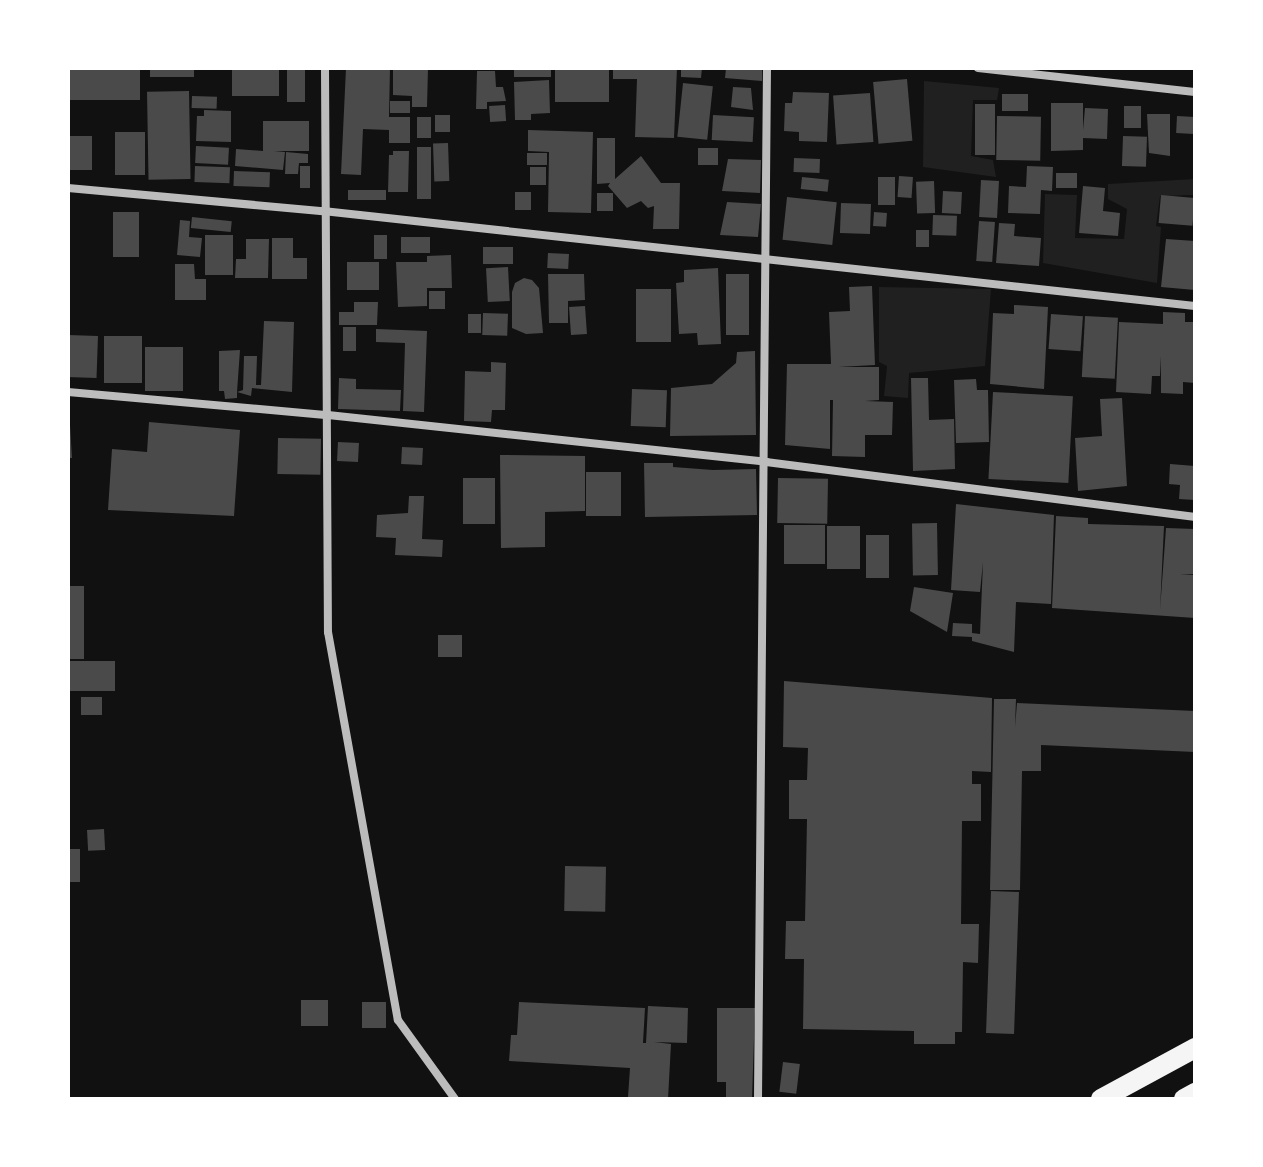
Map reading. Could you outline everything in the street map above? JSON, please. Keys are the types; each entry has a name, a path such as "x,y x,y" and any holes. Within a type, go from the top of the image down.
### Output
{"main road":[{"path":"1101,1099 1195,1048"},
{"path":"1184,1099 1195,1093"}],"street":[{"path":"325,68 323,211 328,415 328,632 398,1020 455,1099"},
{"path":"758,1099 766,462 767,68"},
{"path":"978,68 1195,92"},
{"path":"68,188 323,211 1195,306"},
{"path":"68,392 328,415 766,462 1195,517"}],"shaded area":[{"path":"924,81 999,88 997,100 973,100 971,156 993,160 996,177 923,167"},
{"path":"1195,179 1195,195 1160,196 1156,226 1161,227 1157,283 1043,263 1045,194 1077,195 1075,238 1124,239 1127,209 1108,199 1108,184"},
{"path":"879,287 991,289 985,366 909,373 908,398 884,396 887,366 879,362"}],"building":[{"path":"68,68 140,68 140,100 68,100"},
{"path":"150,68 194,68 194,77 150,77"},
{"path":"232,68 279,68 279,96 232,96"},
{"path":"287,68 305,68 305,102 287,102"},
{"path":"346,68 390,68 389,117 410,117 410,143 389,143 389,130 363,129 361,175 341,174"},
{"path":"393,68 428,68 427,107 412,107 412,96 393,95"},
{"path":"514,68 551,68 551,77 514,77"},
{"path":"555,68 609,68 609,102 555,102"},
{"path":"613,68 677,68 674,138 635,137 637,79 613,79"},
{"path":"681,68 702,68 701,78 681,77"},
{"path":"726,68 762,68 762,81 725,78"},
{"path":"477,71 495,71 496,87 503,87 506,101 487,102 487,109 476,109"},
{"path":"907,79 912,141 879,144 873,82"},
{"path":"549,80 550,113 531,114 531,120 515,120 514,82"},
{"path":"683,83 713,86 707,140 677,137"},
{"path":"733,87 751,88 753,110 731,107"},
{"path":"189,91 191,179 149,180 147,92"},
{"path":"793,92 829,93 827,142 799,141 799,132 784,131 785,103 792,103"},
{"path":"870,93 873,142 837,144 833,96"},
{"path":"1002,94 1028,94 1028,111 1002,111"},
{"path":"192,96 217,97 217,109 192,108"},
{"path":"390,101 410,101 410,113 390,113"},
{"path":"1051,103 1083,103 1083,130 1085,108 1108,109 1107,139 1083,138 1083,150 1051,151"},
{"path":"975,104 995,104 995,155 975,155"},
{"path":"505,105 506,121 490,122 489,106"},
{"path":"1124,106 1141,106 1141,128 1124,128"},
{"path":"204,110 231,111 231,142 196,141 197,116 204,116"},
{"path":"1147,114 1170,114 1170,156 1149,153"},
{"path":"435,115 450,115 450,132 435,132"},
{"path":"713,115 754,117 753,142 712,140"},
{"path":"997,116 1041,117 1040,161 996,160"},
{"path":"1177,116 1195,117 1194,134 1176,133"},
{"path":"417,117 431,117 431,138 417,138"},
{"path":"263,121 309,121 309,151 274,151 285,152 283,170 235,166 236,149 263,151"},
{"path":"528,130 593,132 591,213 548,212 549,152 528,151"},
{"path":"115,132 145,132 145,175 115,175"},
{"path":"68,136 92,136 92,170 68,170"},
{"path":"1123,136 1147,137 1146,167 1122,166"},
{"path":"597,138 615,138 615,179 641,156 661,183 680,183 679,229 653,229 654,206 648,208 641,201 627,208 608,186 610,183 597,184"},
{"path":"448,143 449,181 434,182 433,144"},
{"path":"196,146 229,148 228,165 195,163"},
{"path":"417,147 431,147 431,199 417,199"},
{"path":"698,148 718,148 718,165 698,165"},
{"path":"393,151 409,151 408,192 388,192 389,155 393,155"},
{"path":"286,152 308,154 308,163 299,163 298,174 285,174"},
{"path":"527,153 547,153 547,165 527,165"},
{"path":"794,158 820,159 819,173 794,172"},
{"path":"728,159 761,160 760,193 722,191"},
{"path":"195,166 230,167 229,183 194,182"},
{"path":"300,166 310,166 310,188 300,188"},
{"path":"1027,166 1053,167 1052,191 1041,190 1040,214 1008,213 1009,186 1026,187"},
{"path":"530,167 546,167 546,185 530,185"},
{"path":"234,171 270,172 269,187 233,186"},
{"path":"1056,173 1077,173 1077,188 1056,188"},
{"path":"899,176 913,177 912,198 898,197"},
{"path":"802,177 829,180 828,192 801,189"},
{"path":"878,177 895,177 895,205 878,205"},
{"path":"981,180 999,181 997,218 979,217"},
{"path":"934,181 935,213 917,214 916,182"},
{"path":"1083,186 1105,188 1103,211 1120,213 1118,236 1079,233"},
{"path":"348,190 386,190 386,200 348,200"},
{"path":"943,191 962,192 961,214 942,213"},
{"path":"515,192 531,192 531,210 515,210"},
{"path":"597,193 613,193 613,211 597,211"},
{"path":"1161,195 1195,198 1192,226 1159,223"},
{"path":"787,197 837,202 832,245 783,240"},
{"path":"727,202 761,204 758,237 720,235"},
{"path":"841,203 871,204 870,234 840,233"},
{"path":"113,212 139,212 139,257 113,257"},
{"path":"874,212 887,213 886,227 873,226"},
{"path":"933,215 957,216 956,236 932,235"},
{"path":"192,217 232,221 231,232 191,228"},
{"path":"180,220 190,221 189,237 202,238 200,257 177,255"},
{"path":"979,221 995,222 992,262 976,261"},
{"path":"999,223 1015,224 1014,236 1041,238 1039,266 996,263"},
{"path":"916,230 929,230 929,247 916,247"},
{"path":"205,235 233,235 233,275 205,275"},
{"path":"374,235 387,235 387,259 374,259"},
{"path":"401,237 430,237 430,253 401,253"},
{"path":"272,238 293,238 293,258 307,258 307,279 272,279"},
{"path":"246,239 269,239 268,278 235,278 236,259 246,259"},
{"path":"1166,239 1195,241 1195,290 1161,287"},
{"path":"483,247 513,247 513,264 483,264"},
{"path":"548,253 569,254 568,269 547,268"},
{"path":"451,255 452,288 427,288 427,306 398,307 396,262 427,262 427,256"},
{"path":"347,262 379,262 379,290 347,290"},
{"path":"175,264 194,264 195,279 206,279 206,300 175,300"},
{"path":"508,267 510,301 488,302 486,268"},
{"path":"718,268 721,344 698,345 697,333 679,334 676,283 684,282 684,270"},
{"path":"548,274 584,274 585,300 568,301 568,323 549,323"},
{"path":"726,274 749,274 749,335 726,335"},
{"path":"524,278 532,280 539,288 543,333 526,334 512,328 512,292 515,283"},
{"path":"872,286 875,365 838,367 879,367 879,400 865,401 893,402 892,435 865,435 865,457 832,456 833,400 830,400 830,449 785,445 787,364 831,364 829,312 850,311 849,287"},
{"path":"636,289 671,289 671,342 636,342"},
{"path":"429,291 445,291 445,309 429,309"},
{"path":"354,302 378,302 377,325 339,325 339,312 354,312"},
{"path":"1014,305 1048,307 1044,389 990,384 993,313 1014,314"},
{"path":"585,306 587,334 571,335 569,307"},
{"path":"1163,312 1185,313 1185,322 1195,322 1195,383 1183,382 1183,394 1161,393 1161,356 1160,376 1152,376 1151,394 1116,392 1119,322 1163,324"},
{"path":"483,313 508,314 507,336 482,335"},
{"path":"468,314 481,314 481,333 468,333"},
{"path":"1051,314 1083,316 1080,351 1049,349"},
{"path":"1085,316 1118,318 1115,379 1082,377"},
{"path":"264,321 294,322 292,392 252,388 251,396 237,392 243,390 244,356 257,356 256,385 261,385"},
{"path":"343,327 356,327 356,351 343,351"},
{"path":"376,329 427,331 424,412 403,411 405,343 376,342"},
{"path":"68,335 98,336 97,378 68,377"},
{"path":"104,336 142,336 142,383 104,383"},
{"path":"145,347 183,347 183,391 145,391"},
{"path":"240,350 237,398 225,399 224,391 219,391 219,351"},
{"path":"755,351 756,435 670,436 671,388 712,384 736,363 737,352"},
{"path":"491,362 506,363 505,410 492,410 491,422 464,421 465,371 491,372"},
{"path":"339,378 356,379 356,389 401,390 400,411 338,409"},
{"path":"911,378 928,378 929,420 954,419 955,469 913,471"},
{"path":"976,379 977,390 988,390 989,442 956,443 954,380"},
{"path":"632,389 667,390 666,427 631,426"},
{"path":"993,392 1073,396 1068,483 988,479"},
{"path":"1122,398 1127,486 1078,491 1075,438 1102,436 1100,399"},
{"path":"149,422 240,430 234,516 108,510 112,449 147,452"},
{"path":"70,425 72,458 68,458"},
{"path":"278,438 321,439 320,475 277,474"},
{"path":"338,442 359,443 358,462 337,461"},
{"path":"402,447 423,448 422,465 401,464"},
{"path":"500,455 585,456 585,511 545,512 545,547 501,548"},
{"path":"644,463 673,463 673,467 713,470 756,469 757,515 645,517"},
{"path":"1170,464 1195,466 1195,500 1179,499 1180,485 1169,484"},
{"path":"586,472 621,472 621,516 586,516"},
{"path":"463,478 495,478 495,524 463,524"},
{"path":"778,478 828,479 827,524 777,523"},
{"path":"409,496 424,496 422,539 443,540 442,557 395,555 396,538 376,537 377,515 408,513"},
{"path":"956,504 1054,515 1051,604 1016,602 1014,652 972,641 972,637 952,636 953,623 972,624 972,633 980,634 983,562 980,592 951,590"},
{"path":"1056,516 1088,518 1088,524 1164,526 1160,610 1166,528 1195,529 1195,574 1180,574 1195,575 1195,618 1052,608"},
{"path":"912,523 937,523 938,575 913,575"},
{"path":"784,525 825,525 825,564 784,564"},
{"path":"827,526 860,526 860,569 827,569"},
{"path":"866,535 889,535 889,578 866,578"},
{"path":"68,586 84,586 84,659 68,659"},
{"path":"914,587 953,593 947,632 910,611"},
{"path":"438,635 462,635 462,657 438,657"},
{"path":"68,661 115,661 115,691 68,691"},
{"path":"784,681 992,698 991,772 972,771 972,784 981,784 981,821 962,821 961,924 979,924 978,963 963,962 962,1032 955,1032 955,1044 914,1044 914,1031 803,1029 804,959 785,959 786,921 805,921 807,819 789,819 789,780 807,780 808,748 783,747"},
{"path":"81,697 102,697 102,715 81,715"},
{"path":"994,699 1016,699 1015,727 1017,703 1195,711 1195,752 1041,745 1041,771 1022,771 1020,890 990,890"},
{"path":"104,829 105,850 88,851 87,830"},
{"path":"68,849 80,849 80,882 68,882"},
{"path":"565,866 606,867 605,912 564,911"},
{"path":"991,891 1019,892 1014,1034 986,1033"},
{"path":"301,1000 328,1000 328,1026 301,1026"},
{"path":"362,1002 386,1002 386,1028 362,1028"},
{"path":"519,1002 645,1008 643,1043 646,1043 648,1006 688,1008 687,1043 654,1042 671,1044 668,1099 628,1097 630,1068 509,1061 511,1035 517,1035"},
{"path":"717,1008 755,1008 752,1099 726,1099 726,1082 717,1082"},
{"path":"783,1062 800,1064 796,1094 779,1092"}]}
